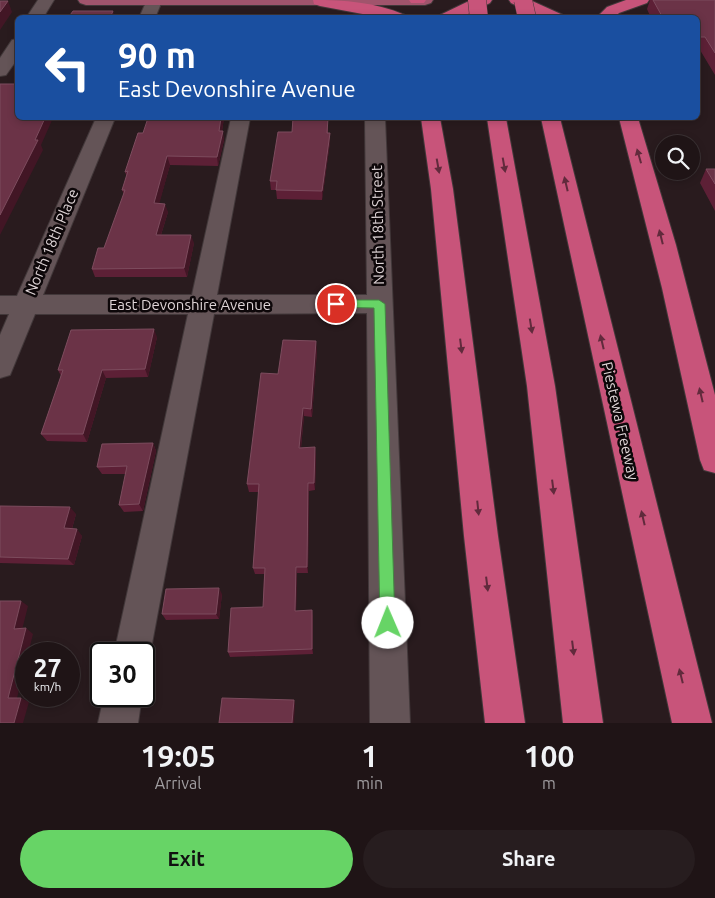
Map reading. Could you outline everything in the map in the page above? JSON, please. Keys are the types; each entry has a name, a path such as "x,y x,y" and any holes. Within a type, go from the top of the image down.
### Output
{"highway":[{"path":"477,0 479,15"},
{"path":"452,15 484,0"},
{"path":"517,0 550,15"},
{"path":"523,0 526,15"},
{"path":"607,15 613,10 641,0"},
{"path":"320,1 383,11 392,15"},
{"path":"430,120 442,189 481,536 505,723"},
{"path":"496,120 540,386 583,723"},
{"name":"Piestewa Freeway","path":"550,120 692,723"},
{"path":"629,120 701,392 715,460"}],"main road":[{"path":"86,0 425,0"}],"street":[{"path":"36,15 46,0"},
{"path":"148,15 154,1"},
{"path":"0,71 15,48"},
{"name":"North 18th Place","path":"0,367 104,120"},
{"path":"134,642 240,120"},
{"name":"North 18th Street","path":"376,120 390,723"},
{"name":"East Devonshire Avenue","path":"0,305 379,304"},
{"path":"118,723 121,707"}],"building":[{"path":"653,0 715,0 715,53 705,37 700,37 700,15 661,15"},
{"path":"0,1 8,1 0,12"},
{"path":"73,11 113,11 111,15 70,15"},
{"path":"0,84 15,84 15,120 44,120 35,140 38,140 0,215"},
{"path":"147,120 221,120 219,131 223,131 217,157 167,156 154,203 165,204 156,235 191,235 184,268 92,269 98,248 104,248 125,190 122,190 128,171 125,172 138,133 143,133"},
{"path":"293,120 328,120 327,133 330,133 322,191 276,190 277,181 270,181 278,132 292,132"},
{"path":"706,169 715,169 715,184"},
{"path":"154,329 145,369 102,370 83,434 41,434 63,370 58,370 71,330"},
{"path":"283,340 316,341 311,409 303,408 299,448 315,447 314,483 308,483 307,567 296,567 295,611 312,610 312,649 228,652 231,608 263,607 265,568 253,568 259,484 247,484 261,373 278,374"},
{"path":"153,443 139,504 119,505 127,466 97,467 102,444"},
{"path":"0,506 70,507 64,528 77,529 68,559 0,557"},
{"path":"219,588 216,614 162,614 166,589"},
{"path":"0,601 21,601 14,629 26,628 22,642 15,642 15,671 8,698 15,698 15,707 18,707 14,723 0,723"},
{"path":"222,698 294,700 292,723 219,723"}],"route":[{"path":"336,304 379,304 388,623"}]}
